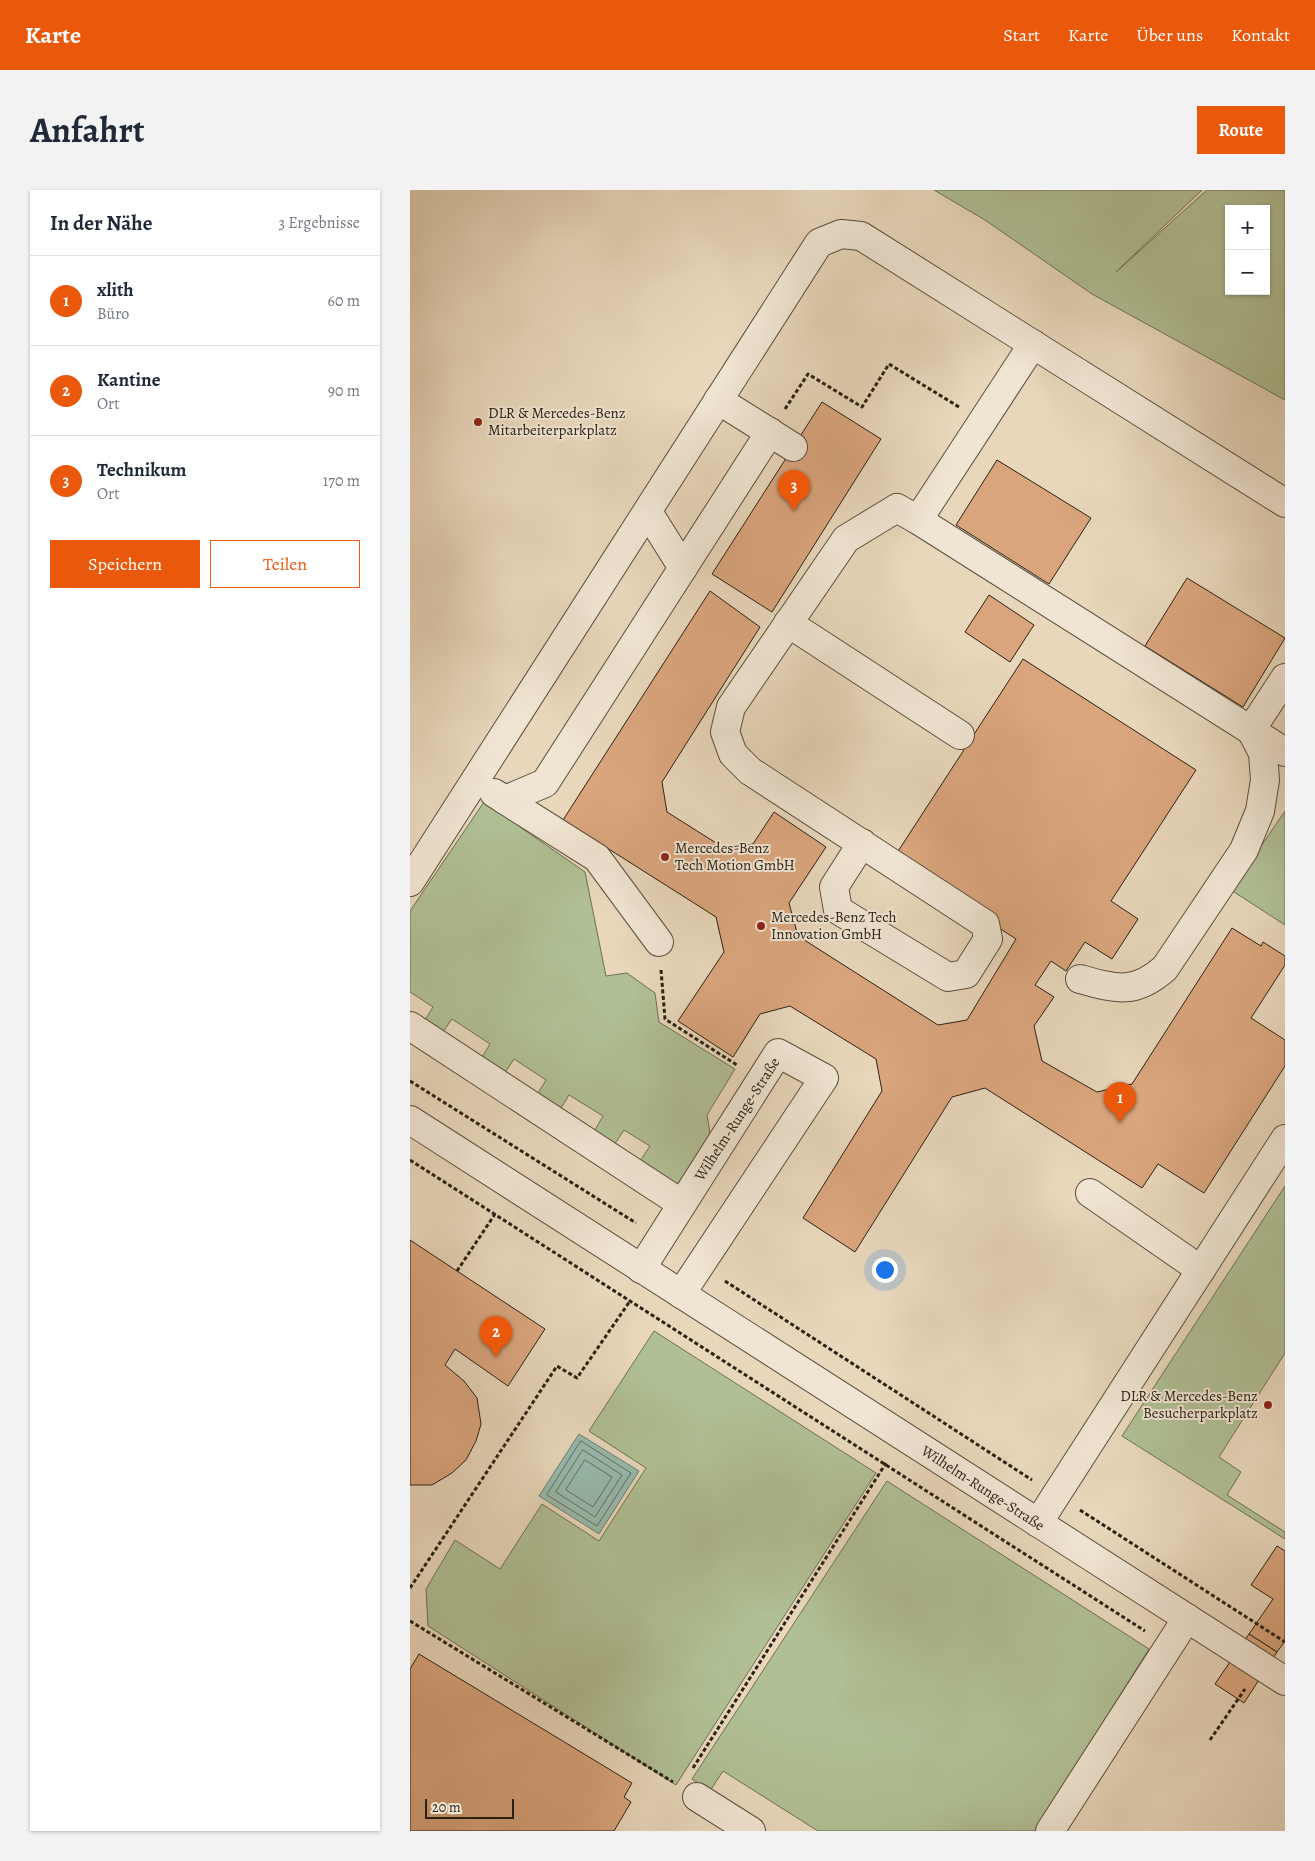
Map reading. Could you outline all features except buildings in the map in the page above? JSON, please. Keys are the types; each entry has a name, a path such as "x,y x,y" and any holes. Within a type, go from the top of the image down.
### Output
{"lane":[{"path":"410,882 819,243 841,234 861,236 1285,503"},
{"path":"918,520 1033,344"},
{"path":"718,400 793,447"},
{"path":"505,800 545,783 770,432"},
{"path":"862,843 834,887 838,910 948,977 966,974 988,939 985,924 862,843 750,771 733,754 725,732 730,707 846,539 897,508 1285,752"},
{"path":"648,512 683,568"},
{"path":"788,623 960,736"},
{"path":"1251,730 1285,678"},
{"path":"1080,979 1111,988 1133,987 1153,979 1165,968 1244,850 1260,811 1266,780 1263,752 1251,730"},
{"path":"476,781 596,858 659,942"},
{"path":"410,1026 682,1204"},
{"name":"Wilhelm-Runge-Straße","path":"641,1269 778,1053 824,1078 682,1294"},
{"name":"Wilhelm-Runge-Straße","path":"410,1120 1285,1681"},
{"path":"1038,1522 1285,1139"},
{"path":"1090,1193 1201,1270"},
{"path":"1050,1831 1187,1618"},
{"path":"689,1792 751,1831"}],"path":[{"path":"770,432 808,374 862,407 889,364 982,422"},
{"path":"659,942 665,1019 761,1080"},
{"path":"410,1081 660,1239"},
{"path":"410,1160 1169,1646"},
{"path":"458,1271 495,1214"},
{"path":"701,1265 1285,1642"},
{"path":"410,1588 558,1366 577,1378 630,1301"},
{"path":"410,1621 689,1792 886,1464 922,1409"},
{"path":"1210,1740 1261,1666"}],"shaded area":[{"path":"934,190 1202,190 1116,272 1207,190 1285,190 1285,400 1092,294 985,220"},
{"path":"484,802 585,872 606,976 627,973 655,993 659,1022 735,1069 707,1115 711,1139 677,1192 634,1170 650,1146 624,1130 612,1148 592,1135 603,1116 569,1095 558,1113 535,1098 546,1080 514,1059 502,1077 479,1062 490,1044 452,1019 440,1036 422,1025 433,1007 410,992 410,911"},
{"path":"1285,811 1285,925 1231,890"},
{"path":"1285,1186 1285,1353 1219,1457 1241,1472 1227,1495 1285,1532 1285,1539 1122,1436"},
{"path":"654,1331 876,1473 676,1785 428,1626 426,1589 455,1540 500,1569 542,1504 599,1541 646,1468 589,1431"},
{"path":"887,1481 1149,1649 1035,1831 818,1831 723,1771 710,1791 692,1779"}],"water":[{"path":"579,1434 639,1471 599,1534 539,1496"}],"place":[{"name":"DLR & Mercedes-Benz Mitarbeiterparkplatz","path":"478,422"},
{"name":"Technikum","path":"794,511"},
{"name":"Mercedes-Benz Tech Motion GmbH","path":"665,857"},
{"name":"Mercedes-Benz Tech Innovation GmbH","path":"761,926"},
{"name":"xlith","path":"1120,1123"},
{"name":"Kantine","path":"496,1357"},
{"name":"DLR & Mercedes-Benz Besucherparkplatz","path":"1268,1405"}]}
